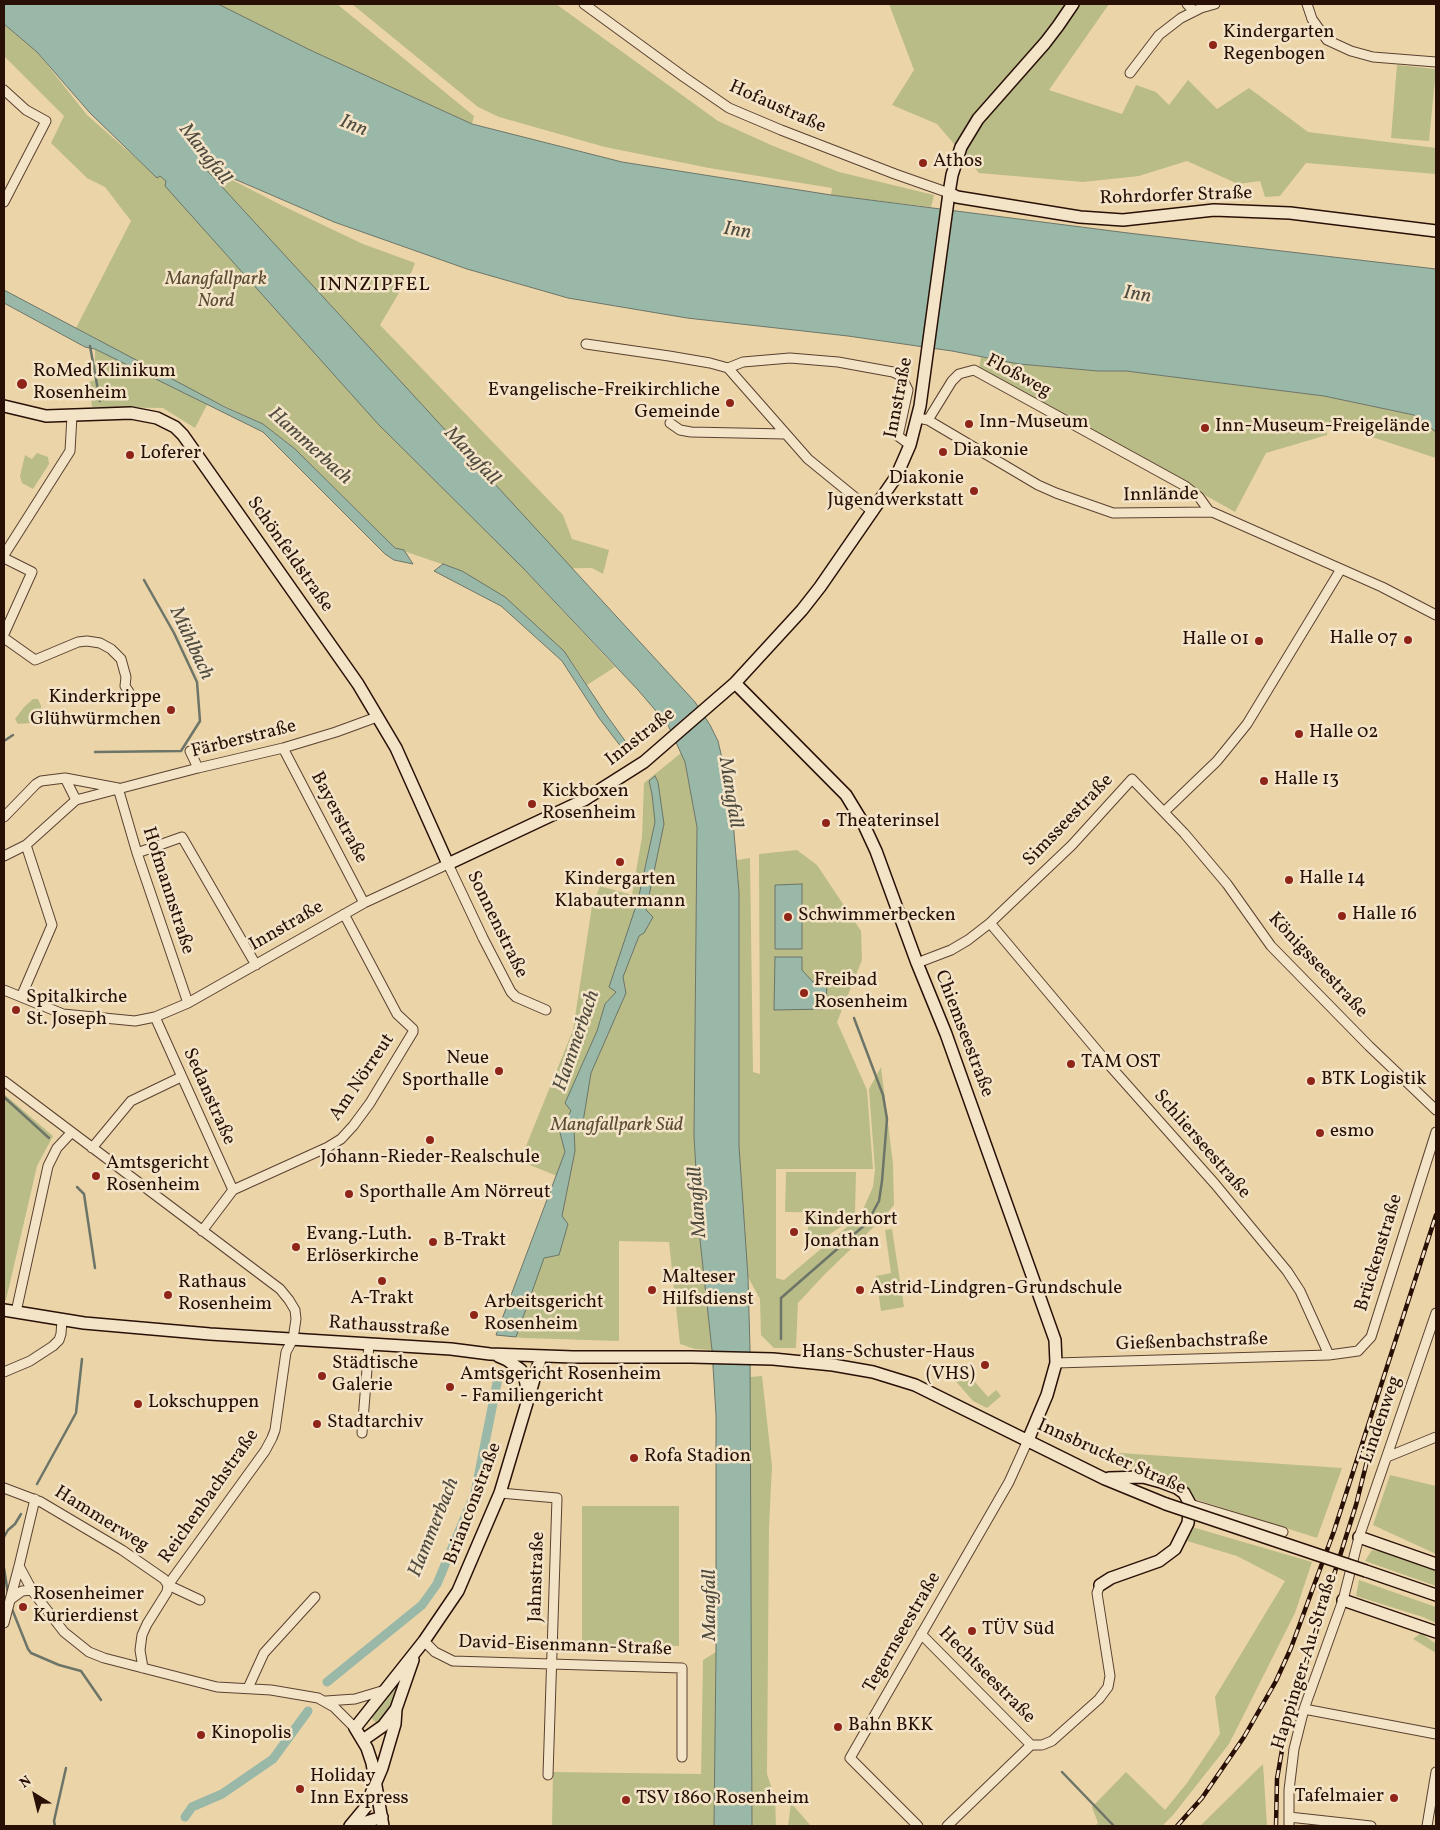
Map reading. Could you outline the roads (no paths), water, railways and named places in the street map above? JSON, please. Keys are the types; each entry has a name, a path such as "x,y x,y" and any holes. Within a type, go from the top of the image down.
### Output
{"main road":[{"name":"Innstraße","path":"448,864 584,800 644,762 735,683 802,610 896,477 923,419 926,362 949,193 955,161 961,147 989,104 1045,43 1073,4"},
{"name":"Rohrdorfer Straße","path":"949,193 957,197 1080,217 1123,220 1214,210 1290,214 1436,231"},
{"name":"Schönfeldstraße","path":"4,406 46,416 131,413 157,418 175,427 183,435 358,684 396,748 448,864"},
{"name":"Chiemseestraße","path":"735,683 846,795 876,851 917,963 946,1034 1047,1313 1055,1340 1056,1363 1047,1395 1028,1440"},
{"name":"Rathausstraße","path":"4,1310 62,1320 293,1339 451,1349 490,1354 773,1359"},
{"path":"490,1354 507,1360 521,1370 525,1379 529,1400"},
{"name":"Brianconstraße","path":"355,1728 415,1654 458,1592 500,1493 541,1356"},
{"name":"Innsbrucker Straße","path":"773,1359 833,1365 873,1372 902,1380 1105,1478 1166,1504 1436,1595"},
{"path":"1100,1585 1110,1578 1159,1561 1175,1549 1188,1523 1190,1504 1184,1493 1161,1482 1143,1477 1105,1478"},
{"path":"1359,1537 1436,1564"},
{"path":"1343,1600 1436,1632"},
{"name":"Brianconstraße","path":"350,1826 365,1808 376,1783 390,1742 396,1709 415,1654"},
{"name":"Brianconstraße","path":"363,1740 383,1726 396,1709"},
{"path":"354,1826 383,1822 372,1763 363,1740 355,1728"}],"street":[{"name":"Hofaustraße","path":"584,4 729,108 833,150 949,193"},
{"path":"1187,4 1194,11"},
{"path":"1130,73 1159,35 1181,18 1194,11 1215,4"},
{"path":"1307,4 1312,19 1327,40 1351,52 1373,57 1436,62"},
{"path":"4,90 26,110 46,121 4,202"},
{"path":"586,344 686,358 728,368 808,459 873,512"},
{"path":"728,368 743,362 790,358 838,362 893,372 901,376 908,390 898,436 910,446"},
{"name":"Floßweg","path":"923,419 959,374 974,370 1185,486 1199,498 1209,511"},
{"path":"72,416 70,451 4,556 32,572 4,636 34,660 78,642 100,643 111,648 121,659 126,677 125,686 129,692"},
{"name":"Innlände","path":"923,419 1056,494 1113,513 1209,511 1382,587 1436,615"},
{"path":"670,423 680,430 691,432 785,434"},
{"path":"1165,811 1217,761 1242,732 1341,569"},
{"name":"Färberstraße","path":"4,856 26,845 76,800 283,748 377,717"},
{"name":"Bayerstraße","path":"283,748 364,904"},
{"path":"190,751 198,768"},
{"path":"65,778 76,800"},
{"name":"Färberstraße","path":"4,817 41,781 65,778 118,788"},
{"name":"Simsseestraße","path":"917,963 951,950 990,923 1072,845 1132,779 1165,811"},
{"name":"Hofmannstraße","path":"118,788 137,852 188,1003"},
{"name":"Königsseestraße","path":"1165,811 1227,884 1272,946 1369,1046 1436,1110"},
{"path":"137,852 182,837 256,966"},
{"path":"21,997 52,925 26,845"},
{"name":"Innstraße","path":"4,990 64,1014 135,1021 155,1017 188,1003 256,966 344,914 448,864"},
{"name":"Sonnenstraße","path":"448,864 511,992 516,997 546,1010"},
{"name":"Am Nörreut","path":"202,1231 233,1190 328,1147 341,1139 370,1102 413,1032 413,1029 397,1014 344,914"},
{"name":"Schlierseestraße","path":"990,923 1111,1066 1215,1184 1287,1271 1300,1291 1329,1355"},
{"name":"Sedanstraße","path":"155,1017 233,1190"},
{"path":"92,1148 132,1100 181,1077"},
{"name":"Reichenbachstraße","path":"4,1081 285,1294 292,1304 296,1319 293,1339 286,1352 275,1430 269,1445 168,1585 167,1592 142,1635 140,1650 143,1668"},
{"path":"16,1312 48,1166 57,1148 71,1132"},
{"name":"Brückenstraße","path":"1329,1355 1358,1351 1371,1337 1436,1132"},
{"name":"Lindenweg","path":"1359,1537 1436,1313"},
{"path":"4,1372 30,1361 53,1346 59,1340 62,1320"},
{"path":"362,1432 369,1344"},
{"name":"Gießenbachstraße","path":"1056,1363 1329,1355"},
{"path":"1387,1457 1436,1437"},
{"name":"Tegernseestraße","path":"918,1826 850,1758 1009,1482 1028,1440"},
{"name":"Hammerweg","path":"4,1488 35,1499 122,1550 164,1579 168,1585 200,1600"},
{"name":"Jahnstraße","path":"500,1493 557,1498 548,1775"},
{"path":"5,1618 35,1499"},
{"path":"1190,1504 1282,1532"},
{"name":"Happinger-Au-Straße","path":"1289,1821 1289,1790 1294,1749 1304,1709 1343,1600 1359,1537"},
{"path":"19,1566 32,1590 64,1632 80,1646 97,1656 217,1687 271,1690 326,1701 355,1699 385,1690"},
{"name":"Hechtseestraße","path":"921,1634 1032,1745 1042,1745 1052,1741 1099,1699 1108,1687 1110,1676 1097,1593 1100,1585"},
{"path":"10,1599 22,1591 32,1590"},
{"path":"248,1688 264,1653 315,1597"},
{"name":"David-Eisenmann-Straße","path":"424,1641 435,1652 454,1661 682,1668 682,1757"},
{"path":"326,1701 343,1714 355,1728"},
{"path":"1304,1709 1436,1734"},
{"path":"947,1826 1032,1745"},
{"path":"1427,1826 1436,1772"},
{"path":"1289,1821 1370,1826"}],"water":[{"path":"4,4 218,4 310,50 472,124 622,162 831,195 1128,233 1436,269 1436,432 1414,415 1324,396 1126,371 1098,371 1019,364 952,351 848,336 687,318 568,298 467,269 334,222 202,165 695,702 718,741 731,797 739,892 739,1146 748,1277 750,1349 752,1826 714,1826 716,1415 712,1350 700,1240 694,1136 697,827 685,762 668,725 638,690 523,568 378,424 165,186 166,181 160,176 157,178 90,113 37,52 4,24"},
{"path":"4,290 225,407 263,424 295,449 395,548 404,550 413,564 394,560 385,554 263,432 95,349 85,347 4,303"},
{"path":"443,564 462,571 505,597 564,651 631,749 626,753 615,739 562,661 501,606 434,571"},
{"path":"655,776 658,782 664,824 646,910 653,917 644,933 639,936 623,977 626,993 591,1073 582,1128 574,1129 575,1151 562,1216 568,1224 559,1255 544,1258 516,1337 496,1335 565,1152 559,1129 571,1111 565,1103 597,1031 605,1004 616,992 609,987 638,900 655,822 649,781"},
{"name":"Schwimmerbecken","path":"802,884 802,949 775,949 775,885"},
{"path":"775,957 802,957 802,970 813,982 827,983 826,1009 774,1010"}],"waterway":[{"name":"Mühlbach","path":"90,346 100,401"},
{"name":"Mühlbach","path":"95,752 181,751 200,721 197,682 174,633 144,580"},
{"name":"Mühlbach","path":"4,741 13,735"},
{"path":"781,1339 781,1298 867,1223 879,1201 887,1119 883,1095 854,1018"},
{"name":"Mühlbach","path":"4,1097 49,1138"},
{"name":"Mühlbach","path":"77,1187 84,1194 95,1268"},
{"name":"Mühlbach","path":"37,1484 76,1413 82,1359"},
{"name":"Hammerbach","path":"327,1682 422,1605 437,1584 475,1493 499,1373"},
{"name":"Mühlbach","path":"4,1537 21,1514"},
{"name":"Mühlbach","path":"4,1568 8,1594"},
{"name":"Mühlbach","path":"12,1609 31,1653 59,1665 81,1671 101,1700"},
{"name":"Hammerbach","path":"185,1817 192,1807 222,1794 273,1759 308,1711"},
{"name":"Mühlbach","path":"55,1826 54,1821 66,1768"},
{"path":"1062,1772 1114,1826"}],"railway":[{"path":"1177,1826 1202,1798 1244,1737 1276,1681 1291,1648 1334,1531 1436,1215"},
{"path":"1276,1826 1277,1779 1286,1727 1356,1505 1379,1413"}],"place":[{"name":"Kindergarten Regenbogen","path":"1213,45"},
{"name":"Athos","path":"923,163"},
{"name":"RoMed Klinikum Rosenheim","path":"22,384"},
{"name":"Evangelische-Freikirchliche Gemeinde","path":"730,403"},
{"name":"Inn-Museum","path":"969,424"},
{"name":"Inn-Museum-Freigelände","path":"1205,428"},
{"name":"Diakonie","path":"943,452"},
{"name":"Loferer","path":"130,455"},
{"name":"Diakonie Jugendwerkstatt","path":"974,491"},
{"name":"Halle 07","path":"1408,640"},
{"name":"Halle 01","path":"1259,641"},
{"name":"Kinderkrippe Glühwürmchen","path":"171,710"},
{"name":"Halle 02","path":"1299,734"},
{"name":"Halle 13","path":"1264,781"},
{"name":"Kickboxen Rosenheim","path":"532,804"},
{"name":"Theaterinsel","path":"826,823"},
{"name":"Kindergarten Klabautermann","path":"620,862"},
{"name":"Halle 14","path":"1289,880"},
{"name":"Halle 16","path":"1342,916"},
{"name":"Schwimmerbecken","path":"788,917"},
{"name":"Freibad Rosenheim","path":"804,993"},
{"name":"Spitalkirche St. Joseph","path":"16,1010"},
{"name":"TAM OST","path":"1071,1064"},
{"name":"Neue Sporthalle","path":"499,1071"},
{"name":"BTK Logistik","path":"1311,1081"},
{"name":"esmo","path":"1320,1133"},
{"name":"Johann-Rieder-Realschule","path":"430,1140"},
{"name":"Amtsgericht Rosenheim","path":"96,1176"},
{"name":"Sporthalle Am Nörreut","path":"349,1194"},
{"name":"Kinderhort Jonathan","path":"794,1232"},
{"name":"B-Trakt","path":"433,1242"},
{"name":"Evang.-Luth. Erlöserkirche","path":"296,1247"},
{"name":"A-Trakt","path":"382,1281"},
{"name":"Malteser Hilfsdienst","path":"652,1290"},
{"name":"Astrid-Lindgren-Grundschule","path":"860,1290"},
{"name":"Rathaus Rosenheim","path":"168,1295"},
{"name":"Arbeitsgericht Rosenheim","path":"474,1315"},
{"name":"Hans-Schuster-Haus (VHS)","path":"985,1365"},
{"name":"Städtische Galerie","path":"322,1376"},
{"name":"Amtsgericht Rosenheim - Familiengericht","path":"450,1387"},
{"name":"Lokschuppen","path":"138,1404"},
{"name":"Stadtarchiv","path":"317,1424"},
{"name":"Rofa Stadion","path":"634,1458"},
{"name":"Rosenheimer Kurierdienst","path":"23,1607"},
{"name":"TÜV Süd","path":"972,1631"},
{"name":"Bahn BKK","path":"838,1727"},
{"name":"Kinopolis","path":"201,1735"},
{"name":"Holiday Inn Express","path":"300,1789"},
{"name":"Tafelmaier","path":"1394,1798"},
{"name":"TSV 1860 Rosenheim","path":"626,1800"}],"district":[{"name":"INNZIPFEL","path":"375,286"}],"water label":[{"name":"Inn","path":"353,127"},
{"name":"Mangfall","path":"204,155"},
{"name":"Inn","path":"737,232"},
{"name":"Inn","path":"1137,296"},
{"name":"Mangfall","path":"471,457"},
{"name":"Mangfall","path":"729,793"},
{"name":"Mangfall","path":"699,1202"},
{"name":"Mangfall","path":"711,1605"}],"park label":[{"name":"Mangfallpark Nord","path":"216,292"},
{"name":"Mangfallpark Süd","path":"617,1127"}]}
